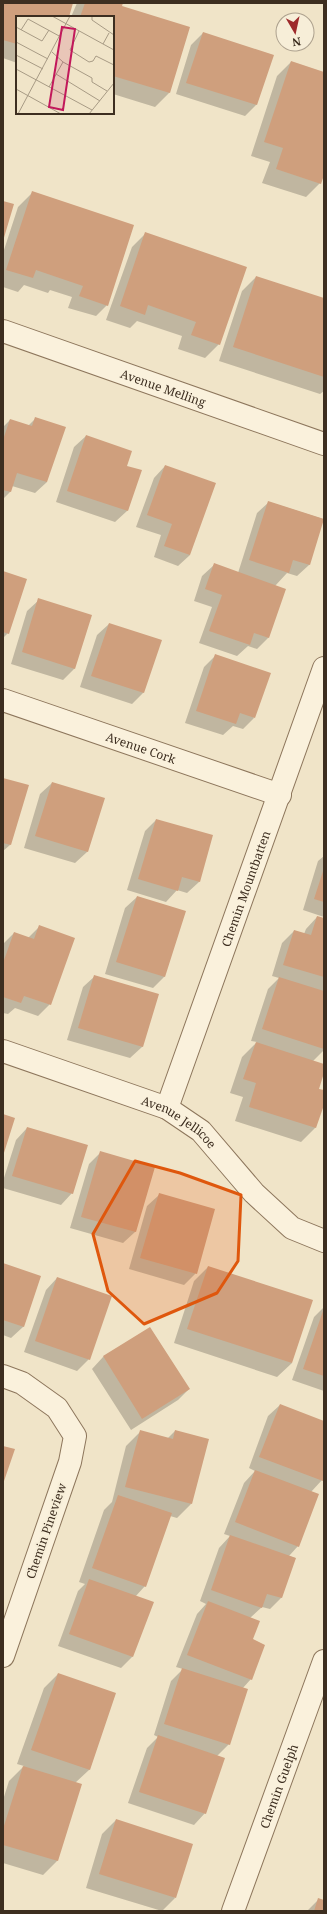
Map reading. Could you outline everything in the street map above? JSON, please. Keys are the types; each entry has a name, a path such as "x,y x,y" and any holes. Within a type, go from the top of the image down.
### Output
{"street":[{"name":"Avenue Melling","path":"3,331 324,444"},
{"name":"Chemin Mountbatten","path":"167,1108 280,795 324,668"},
{"name":"Avenue Cork","path":"3,700 280,795"},
{"name":"Avenue Jellicoe","path":"3,1051 167,1108 201,1131 254,1193 292,1228 324,1241"},
{"name":"Chemin Pineview","path":"3,1376 22,1383 57,1408 75,1436 70,1462 3,1656"},
{"name":"Chemin Guelph","path":"233,1911 320,1686 324,1661"}],"highlighted area":[{"path":"135,1161 180,1173 241,1195 238,1261 217,1293 144,1324 108,1291 93,1234"}],"building":[{"path":"3,3 73,3 69,16 16,16 16,44 3,40"},
{"path":"85,3 123,3 122,6 190,27 170,93 114,76 114,16 80,16"},
{"path":"203,32 274,55 257,105 186,83"},
{"path":"291,61 324,72 324,175 321,184 276,169 283,148 264,142"},
{"path":"32,191 134,225 108,306 79,296 83,286 36,270 33,278 6,270"},
{"path":"3,201 14,204 3,241"},
{"path":"145,232 247,267 220,345 191,335 196,322 148,305 145,315 120,306"},
{"path":"256,276 324,298 324,377 233,347"},
{"path":"35,417 66,427 47,482 17,473 11,492 3,490 3,440 10,419 32,426"},
{"path":"86,435 132,451 127,466 142,470 128,511 67,491"},
{"path":"165,465 216,483 190,555 164,546 172,524 147,515"},
{"path":"268,501 324,519 310,565 293,560 289,573 249,560"},
{"path":"214,563 286,589 269,638 254,633 250,645 209,631 222,595 205,589"},
{"path":"3,571 27,579 9,634 3,632"},
{"path":"38,598 92,615 75,669 22,652"},
{"path":"109,623 162,640 144,693 91,676"},
{"path":"215,654 271,673 255,718 240,713 236,724 196,711"},
{"path":"3,778 29,785 11,845 3,843"},
{"path":"52,782 105,798 88,852 35,836"},
{"path":"156,819 213,835 200,882 182,877 178,891 138,879"},
{"path":"324,868 324,902 314,899"},
{"path":"137,896 186,911 165,977 116,962"},
{"path":"317,916 324,918 324,977 283,965 294,930 311,935"},
{"path":"39,925 75,938 51,1005 24,996 21,1003 3,997 3,963 14,932 34,939"},
{"path":"94,975 159,994 143,1047 78,1028"},
{"path":"279,977 324,991 324,1049 262,1029"},
{"path":"256,1042 324,1064 324,1073 319,1089 324,1090 324,1105 316,1128 249,1107 256,1083 243,1079"},
{"path":"3,1114 15,1118 3,1156"},
{"path":"27,1127 88,1145 73,1194 12,1176"},
{"path":"100,1151 155,1167 136,1232 81,1217"},
{"path":"159,1193 215,1209 197,1274 140,1258"},
{"path":"3,1263 41,1276 24,1327 3,1320"},
{"path":"208,1266 313,1300 292,1363 187,1329"},
{"path":"57,1277 112,1296 90,1360 35,1341"},
{"path":"324,1308 324,1376 303,1369"},
{"path":"150,1327 190,1389 142,1419 103,1356"},
{"path":"280,1404 324,1421 323,1481 259,1457"},
{"path":"140,1430 173,1439 175,1430 209,1439 192,1504 125,1487"},
{"path":"3,1446 15,1449 3,1484"},
{"path":"255,1470 319,1494 299,1547 235,1522"},
{"path":"118,1495 172,1513 146,1587 92,1568"},
{"path":"230,1535 296,1558 282,1598 267,1594 262,1608 211,1590"},
{"path":"89,1579 154,1602 133,1657 69,1634"},
{"path":"208,1601 260,1621 253,1639 265,1645 252,1680 187,1655"},
{"path":"182,1668 248,1689 230,1745 164,1724"},
{"path":"58,1673 116,1693 90,1770 31,1750"},
{"path":"158,1735 225,1758 206,1814 139,1792"},
{"path":"23,1766 82,1784 58,1861 3,1845 3,1829"},
{"path":"116,1819 193,1844 176,1898 99,1874"},
{"path":"318,1898 324,1900 324,1911 314,1911"}]}
